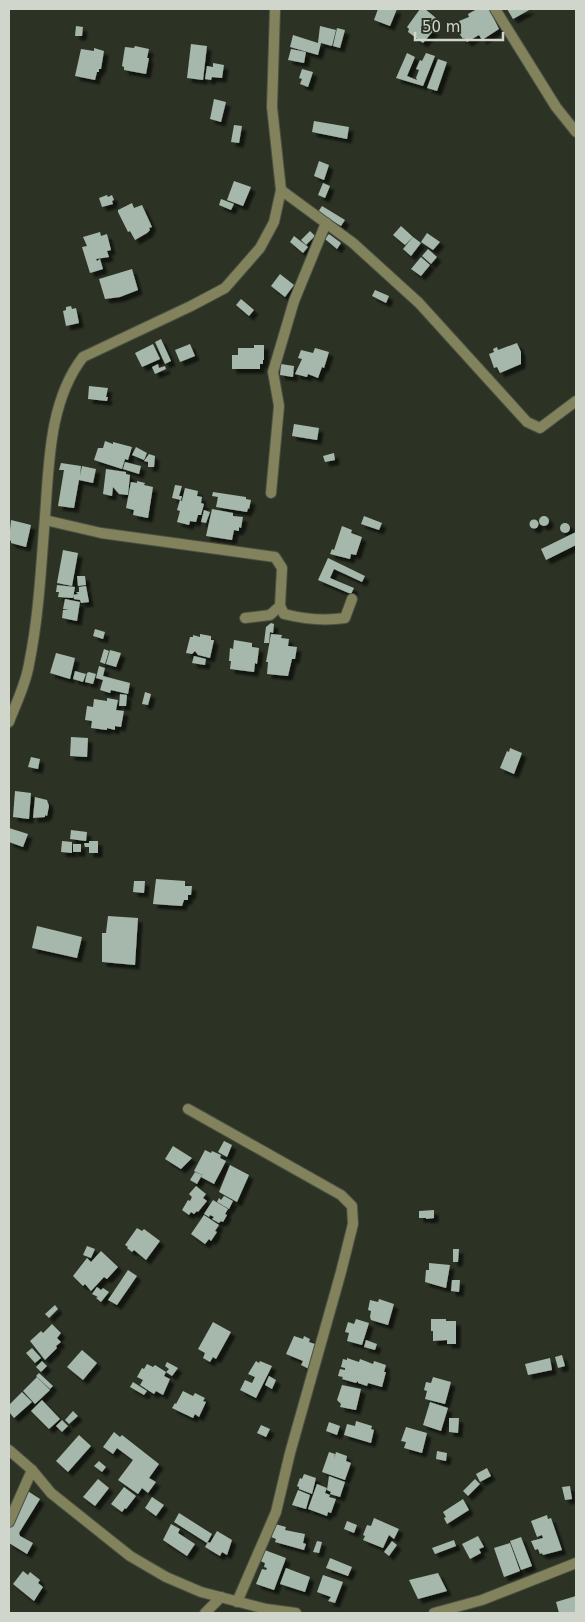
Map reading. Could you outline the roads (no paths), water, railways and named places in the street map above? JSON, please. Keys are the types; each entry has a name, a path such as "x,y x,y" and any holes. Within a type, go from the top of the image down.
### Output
{"street":[{"path":"9,722 29,666 35,625 52,438 59,406 75,367 84,357 225,288 260,248 274,222 281,190 272,107 275,9"},
{"path":"495,9 556,107 576,132"},
{"path":"281,190 353,243 419,303 527,422 540,428 576,401"},
{"path":"271,493 279,406 273,372 294,301 326,223"},
{"path":"45,520 100,533 275,557 282,568 280,606 284,614 330,620 345,618 352,599"},
{"path":"245,618 270,615 280,606"},
{"path":"188,1109 341,1195 352,1206 353,1224 290,1453 276,1512 237,1602"},
{"path":"9,1450 32,1470 51,1493 130,1556 166,1577 201,1592 237,1602 266,1609 296,1613"},
{"path":"9,1522 32,1470"},
{"path":"434,1613 482,1600 576,1563"},
{"path":"205,1613 221,1597"}]}
